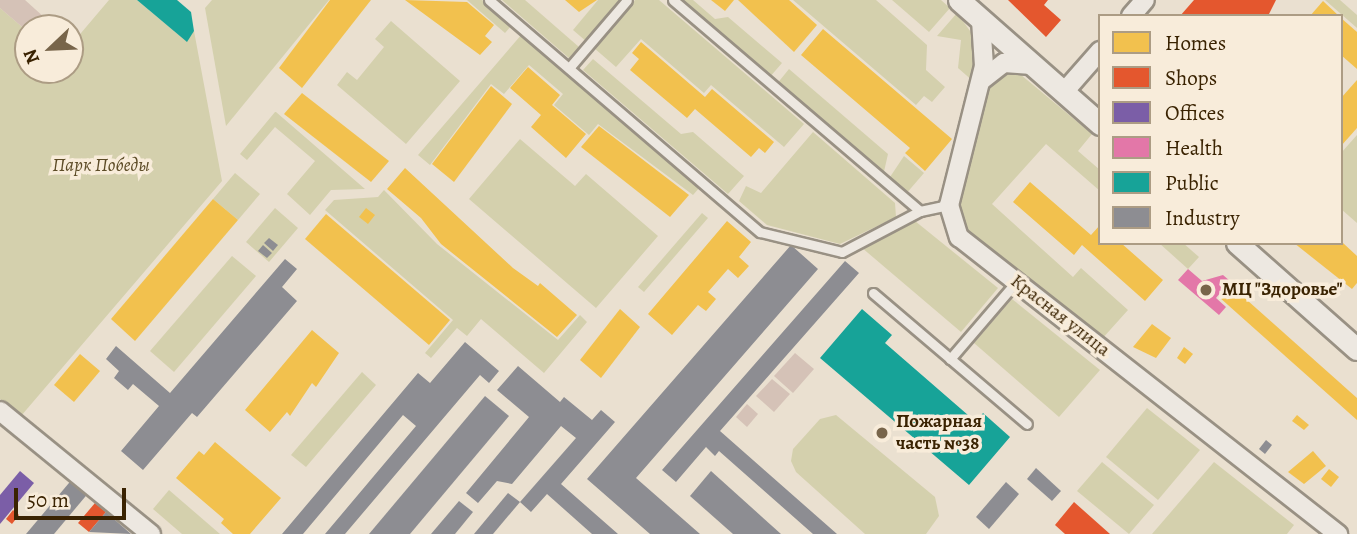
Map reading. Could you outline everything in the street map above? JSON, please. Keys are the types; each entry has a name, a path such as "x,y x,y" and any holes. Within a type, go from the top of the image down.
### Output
{"street":[{"path":"959,0 1098,122"},
{"path":"1133,14 1145,0"},
{"path":"949,205 982,80 986,43 981,20"},
{"path":"1064,92 1098,53"},
{"path":"982,80 1004,63 1032,65"},
{"name":"Красная улица","path":"949,205 959,237 1338,534"},
{"path":"1239,245 1357,349"},
{"path":"0,411 151,534"}],"lane":[{"path":"489,0 760,232 842,252 919,211 949,205"},
{"path":"569,68 627,0"},
{"path":"673,0 919,211"},
{"path":"950,359 1016,282"},
{"path":"873,293 1027,424"}],"green space":[{"name":"Парк Победы","path":"109,0 137,0 186,41 194,31 222,181 21,416 0,399 0,8 14,20 14,84 84,84 84,29"},
{"path":"212,0 329,0 226,126 205,8"},
{"path":"467,0 482,0 512,25 505,33"},
{"path":"502,0 525,0 579,47 569,58"},
{"path":"598,0 623,0 587,42 573,30"},
{"path":"635,0 659,0 804,124 784,147 711,85 704,93 641,39 616,67 594,48"},
{"path":"677,0 693,0 715,19 728,17 782,63 769,78"},
{"path":"793,0 876,0 927,45 926,70 945,87 932,102 924,96 916,105"},
{"path":"892,0 941,0 950,8 929,32"},
{"path":"1325,0 1340,0 1357,15 1357,28 1343,14"},
{"path":"957,13 973,35 974,82 958,68 961,40 937,36"},
{"path":"391,21 460,81 406,144 337,85 347,72 357,80 384,47 375,39"},
{"path":"522,34 700,187 693,195 598,124 589,135 554,105 563,94 529,65 504,94 491,84 430,165 418,155"},
{"path":"593,59 681,134 693,132 744,176 728,194 583,70"},
{"path":"789,69 888,154 883,176 776,85"},
{"path":"1015,70 1092,134 1078,151 1098,168 1098,189 1046,144 992,204 1073,277 1081,268 1128,310 1101,340 963,233 956,207 989,80"},
{"path":"275,112 365,189 331,190 310,215 287,194 315,161 275,127 247,160 240,154"},
{"path":"813,132 895,203 896,217 840,244 767,225 739,201 746,186 761,193"},
{"path":"1357,135 1357,223 1343,211 1343,151"},
{"path":"520,139 575,186 586,174 658,236 596,308 469,199"},
{"path":"904,156 924,173 905,195 888,180"},
{"path":"235,173 260,194 238,220 213,199"},
{"path":"384,190 437,244 558,340 580,315 587,322 544,373 481,319 467,336 457,328 431,358 425,353 453,320 325,210 334,200 378,197"},
{"path":"275,208 298,228 269,262 246,242"},
{"path":"702,213 708,218 644,292 638,287"},
{"path":"915,221 998,288 961,332 861,247"},
{"path":"1161,245 1185,245 1199,257 1188,269"},
{"path":"232,256 256,276 174,372 150,351"},
{"path":"1012,299 1100,370 1059,417 974,343"},
{"path":"362,372 376,385 306,467 291,455"},
{"path":"1147,408 1200,450 1158,500 1106,457"},
{"path":"836,415 935,497 939,516 926,534 865,534 796,472 791,461 793,449 820,419"},
{"path":"1102,462 1154,505 1129,534 1077,491"},
{"path":"1214,462 1294,525 1287,534 1152,534"},
{"path":"169,490 220,534 182,534 153,509"}],"building: Homes":[{"path":"330,0 371,0 302,88 279,68"},
{"path":"405,0 467,2 494,25 485,36 492,42 480,55"},
{"path":"565,0 597,0 579,12"},
{"path":"711,0 734,0 725,11"},
{"path":"738,0 789,0 817,25 794,52"},
{"path":"1323,1 1337,14 1312,14"},
{"path":"1343,20 1357,32 1357,69 1343,57"},
{"path":"823,29 952,139 925,171 905,153 910,148 801,55"},
{"path":"641,42 705,97 712,89 774,142 765,153 759,148 751,157 695,109 687,118 630,70 639,59 632,53"},
{"path":"528,67 560,95 552,105 586,134 566,158 531,127 541,115 510,88"},
{"path":"1357,80 1357,128 1343,144 1343,96"},
{"path":"491,86 512,104 454,182 432,164"},
{"path":"302,93 389,161 371,182 284,114"},
{"path":"599,126 689,195 670,217 581,147"},
{"path":"405,168 513,268 538,286 540,283 577,315 557,337 441,244 421,218 387,189"},
{"path":"1030,182 1091,235 1098,227 1098,245 1123,245 1163,280 1145,301 1082,245 1074,255 1013,202"},
{"path":"213,199 238,220 135,341 111,319"},
{"path":"366,208 375,215 368,224 359,217"},
{"path":"326,214 450,320 429,345 305,239"},
{"path":"727,221 751,242 739,257 749,266 738,278 728,269 708,292 716,299 706,311 698,305 672,335 648,314"},
{"path":"1343,243 1357,256 1357,283 1352,289 1297,245"},
{"path":"1230,285 1357,398 1357,420 1219,297"},
{"path":"620,309 640,327 601,378 580,360"},
{"path":"1152,324 1171,338 1156,358 1133,347"},
{"path":"312,330 339,353 316,387 312,383 290,416 287,412 270,432 245,410"},
{"path":"1184,347 1193,354 1185,364 1177,358"},
{"path":"80,354 100,371 74,402 54,385"},
{"path":"1297,415 1309,425 1304,430 1292,421"},
{"path":"215,442 281,498 250,534 233,534 221,523 224,519 176,478 199,451 204,455"},
{"path":"1313,451 1326,466 1304,484 1288,472"},
{"path":"1329,469 1339,477 1331,487 1321,479"}],"building: Shops":[{"path":"1008,0 1048,0 1044,5 1061,20 1046,37"},
{"path":"1194,0 1276,0 1269,14 1182,14"},
{"path":"1074,502 1110,534 1065,534 1055,525"},
{"path":"95,503 106,512 89,532 78,523"},
{"path":"13,510 19,515 12,524 6,519"}],"building: Offices":[{"path":"20,471 34,483 0,524 0,495"}],"building: Health":[{"name":"МЦ \"Здоровье\"","path":"1188,269 1202,281 1223,275 1230,281 1216,298 1226,307 1219,315 1178,280"}],"building: Public":[{"path":"137,0 177,0 191,12 194,31 187,42"},
{"path":"862,309 892,335 885,343 976,422 983,413 1010,437 969,485 820,358"}],"building: Industry":[{"path":"269,238 278,245 273,251 264,243"},
{"path":"263,245 272,253 267,258 258,251"},
{"path":"791,245 818,269 636,478 700,534 650,534 587,479"},
{"path":"285,259 297,269 282,287 297,301 197,417 192,413 143,470 121,451 159,406 133,384 128,390 114,378 119,371 106,359 116,346 170,393"},
{"path":"845,261 859,273 720,431 837,534 813,534 719,451 715,456 706,447 676,482 662,470"},
{"path":"465,342 499,371 489,383 480,375 345,534 325,534 416,426 403,415 303,534 282,534 418,373 430,383"},
{"path":"518,366 560,402 564,397 592,420 601,410 615,422 561,484 618,534 592,534 547,494 531,512 520,502 576,438 561,426 512,484 497,481 478,503 466,493 529,417 497,390"},
{"path":"485,396 509,416 410,534 369,534"},
{"path":"1266,440 1272,445 1265,454 1259,449"},
{"path":"1036,468 1061,491 1052,501 1027,479"},
{"path":"711,471 781,534 733,534 690,496"},
{"path":"74,477 90,491 54,534 26,534"},
{"path":"1006,482 1019,494 989,529 976,517"},
{"path":"508,493 520,502 493,534 474,534"},
{"path":"459,501 473,512 455,534 431,534"},
{"path":"106,512 131,534 89,532"}],"building: Other":[{"path":"0,0 25,0 41,14 14,14 14,20 0,8"},
{"path":"795,353 814,369 793,393 774,376"},
{"path":"772,379 790,394 774,412 756,396"},
{"path":"747,404 758,414 747,427 736,417"}],"place":[{"name":"МЦ \"Здоровье\"","path":"1206,290"},
{"name":"Пожарная часть №38","path":"882,433"}]}
